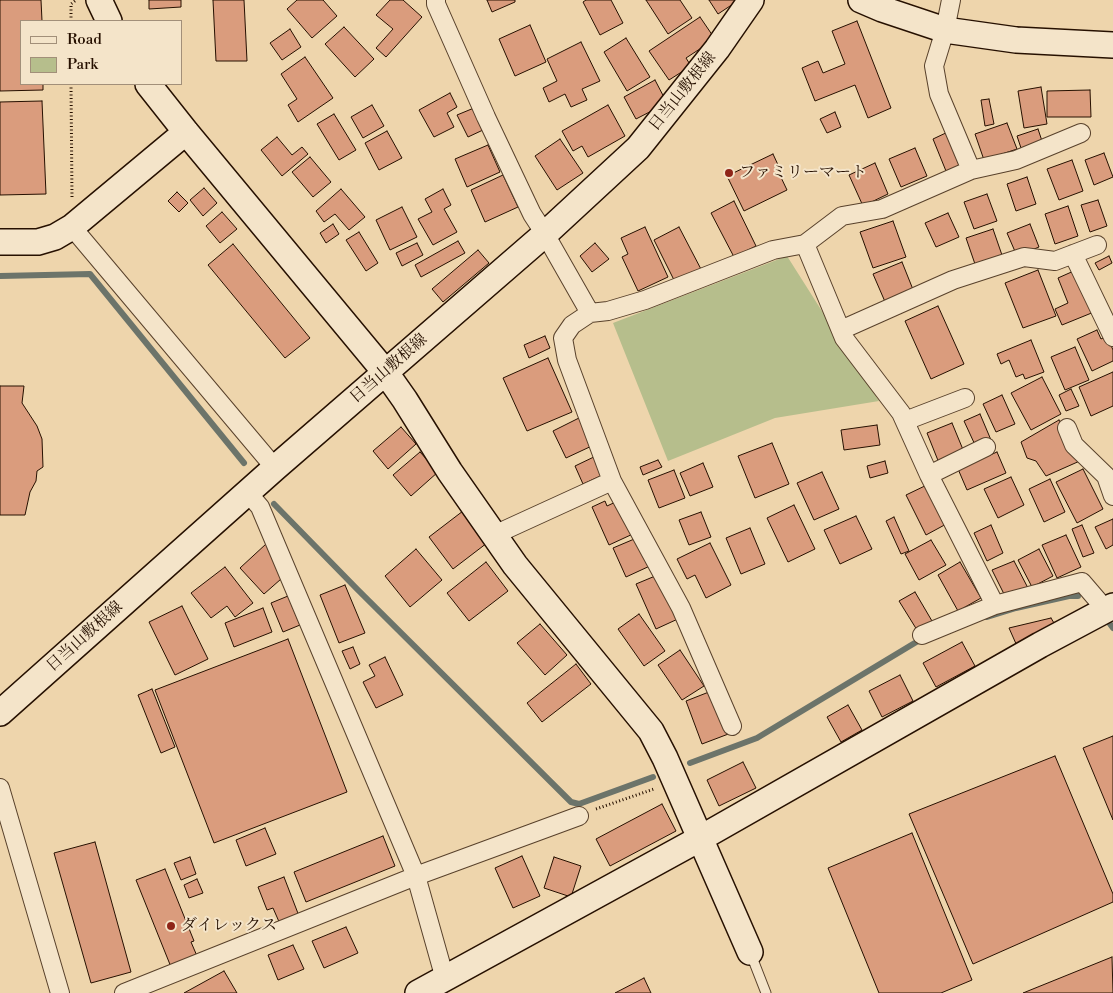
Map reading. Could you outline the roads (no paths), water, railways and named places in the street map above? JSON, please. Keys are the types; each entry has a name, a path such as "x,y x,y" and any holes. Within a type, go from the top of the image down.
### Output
{"street":[{"path":"99,0 109,20"},
{"path":"436,0 436,4 486,117 532,214 590,313"},
{"name":"日当山敷根線","path":"0,713 275,468 545,234 638,148 717,49 751,0"},
{"path":"861,0 945,30 1016,40 1113,45"},
{"path":"951,0 945,30 934,66 939,94 971,170"},
{"path":"149,85 386,373 450,472 515,564 651,731 666,758 750,952"},
{"path":"0,242 38,242 55,237 72,227 186,132"},
{"path":"732,726 681,608 612,481 567,360 563,338 572,325 590,313 608,311 646,300 773,250 805,244 842,216 882,209 971,170 1016,160 1081,133"},
{"path":"72,227 275,468"},
{"path":"805,244 844,338 901,413 929,474 995,605"},
{"path":"840,330 962,277 1024,257 1055,261 1097,245"},
{"path":"1074,254 1106,309 1113,338"},
{"path":"904,422 965,398"},
{"path":"1067,428 1074,445 1106,476 1113,496"},
{"path":"929,474 986,447"},
{"path":"494,535 612,481"},
{"path":"248,492 260,507 416,876 444,979"},
{"path":"418,993 700,838 1040,645 1110,608 1082,582 995,605 922,635"},
{"path":"0,788 60,993"},
{"path":"124,993 416,876 579,816"}],"lane":[{"path":"750,952 766,993"}],"waterway":[{"path":"0,276 90,274 244,463"},
{"path":"274,504 571,802 579,804 653,777"},
{"path":"987,617 1016,608 1069,596 1078,596"},
{"path":"1110,624 1113,628"},
{"path":"690,763 757,738 923,638"}],"place":[{"name":"ファミリーマート","path":"729,173"},
{"name":"ダイレックス","path":"171,926"}]}
